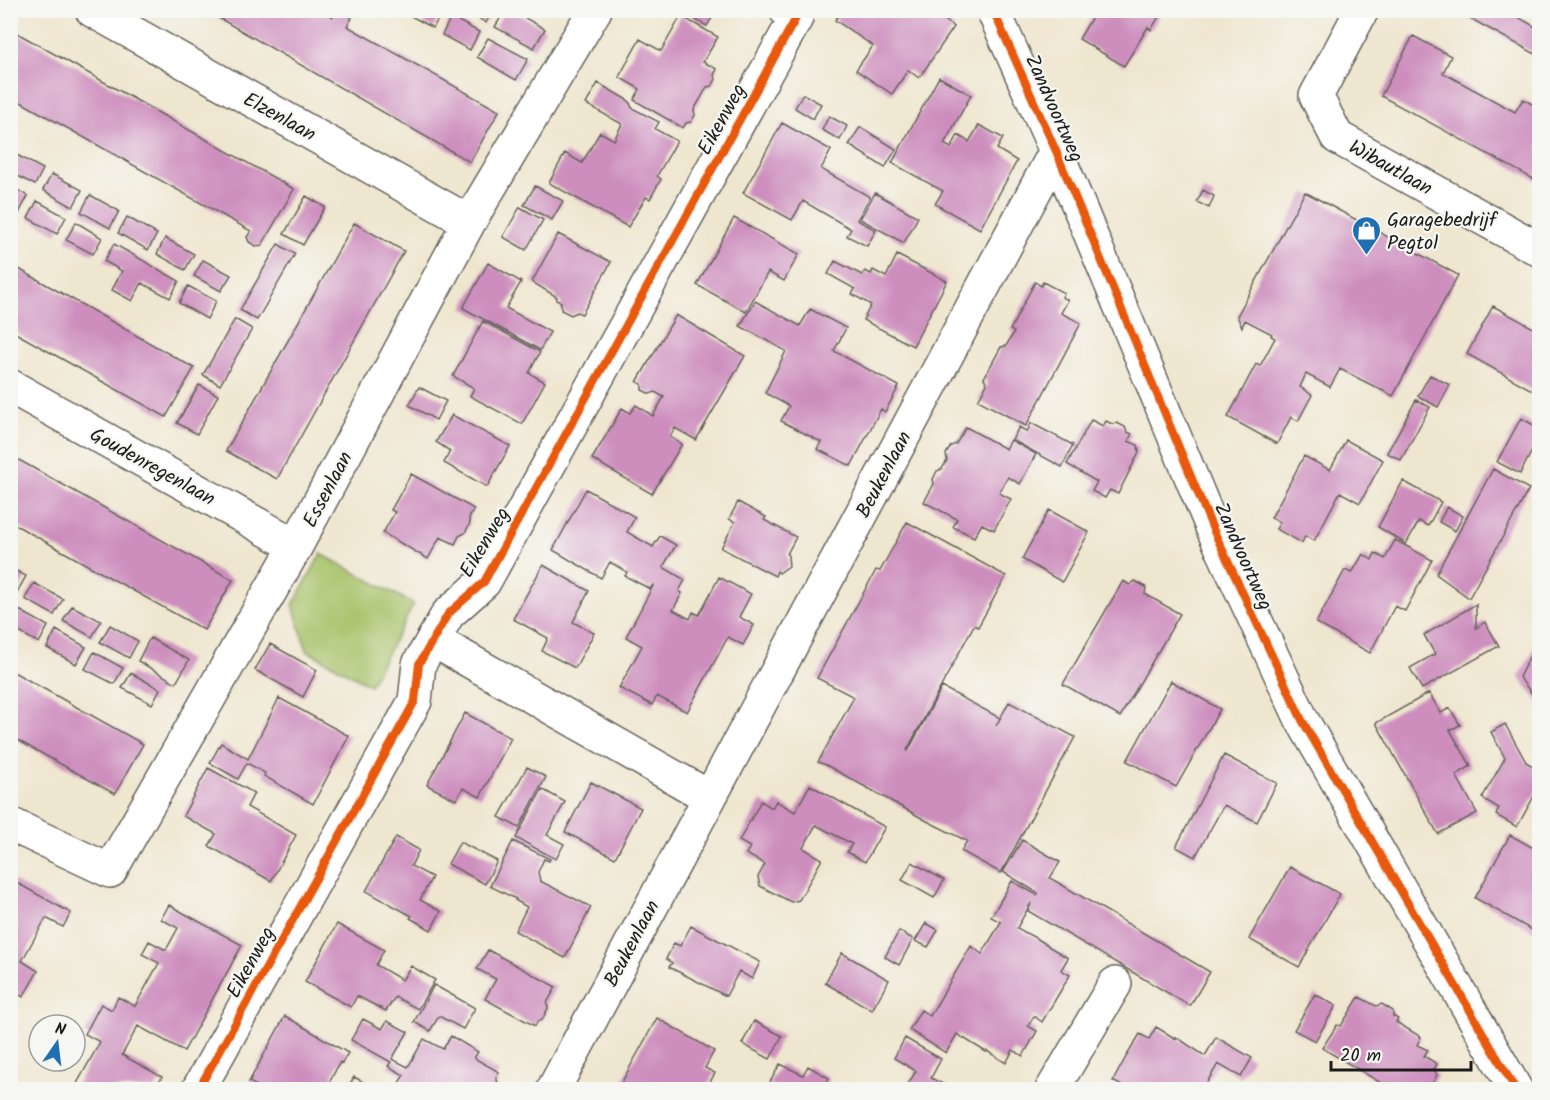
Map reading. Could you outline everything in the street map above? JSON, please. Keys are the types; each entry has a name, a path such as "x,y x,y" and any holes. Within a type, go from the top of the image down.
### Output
{"street":[{"name":"Elzenlaan","path":"92,10 469,222"},
{"name":"Essenlaan","path":"10,824 110,871 296,546 469,222 595,10"},
{"name":"Eikenweg","path":"198,1089 415,701 419,664 448,614 484,582 796,18 786,10"},
{"name":"Zandvoortweg","path":"993,10 1056,151 1212,527 1302,720 1516,1089"},
{"name":"Wibautlaan","path":"1362,10 1316,96 1336,137 1539,250"},
{"name":"Beukenlaan","path":"553,1089 1056,151"},
{"name":"Goudenregenlaan","path":"10,386 296,546"},
{"path":"433,640 709,797"},
{"path":"1052,1089 1115,984"},
{"path":"1526,1089 1539,1076"}],"green space":[{"path":"321,554 414,604 370,685 307,651 293,605"}],"building":[{"path":"205,10 322,10 333,17 339,10 352,18 347,26 499,111 470,162"},
{"path":"400,10 443,10 433,28"},
{"path":"465,10 492,10 486,23"},
{"path":"505,10 511,10 545,29 534,48 495,27"},
{"path":"696,10 716,11 707,26 692,18"},
{"path":"842,10 931,10 954,27 919,78 908,70 892,94 856,70 873,46 835,20"},
{"path":"1096,10 1120,10 1126,14 1127,10 1163,10 1151,30 1148,27 1124,66 1079,39"},
{"path":"1455,10 1506,10 1539,29 1539,56"},
{"path":"681,16 718,37 703,62 717,69 714,75 716,79 712,86 707,87 694,110 695,115 691,122 686,123 683,128 634,100 640,89 619,77 640,39 661,51"},
{"path":"451,17 479,32 470,50 442,35"},
{"path":"10,29 294,189 262,245 256,246 249,242 247,237 251,231 10,96"},
{"path":"1413,36 1451,56 1443,73 1515,112 1523,99 1539,108 1539,182 1381,96"},
{"path":"488,38 528,59 516,80 477,57"},
{"path":"939,77 971,95 944,144 951,148 958,135 969,142 979,125 1003,138 997,149 1017,161 980,229 935,204 943,191 892,163"},
{"path":"598,83 629,101 632,108 659,122 655,129 677,141 657,176 661,179 650,199 646,197 628,227 549,183 565,153 582,163 600,132 614,140 622,124 586,104"},
{"path":"803,94 821,104 813,119 795,108"},
{"path":"829,116 847,126 840,140 822,130"},
{"path":"782,123 831,150 821,169 870,197 857,220 876,230 867,246 847,236 851,229 803,201 792,220 743,193"},
{"path":"860,127 896,149 885,168 849,145"},
{"path":"15,154 43,169 35,185 10,172 10,161"},
{"path":"52,174 82,190 73,207 43,190"},
{"path":"10,186 28,196 19,213 10,208"},
{"path":"535,186 563,201 552,220 524,205"},
{"path":"1203,190 1214,196 1209,208 1197,202"},
{"path":"1305,192 1458,275 1393,396 1340,369 1330,387 1306,374 1300,387 1312,395 1298,421 1291,417 1277,444 1228,417 1256,364 1260,366 1275,338 1271,336 1272,334 1245,320 1242,327 1237,316"},
{"path":"875,193 918,217 904,243 860,219"},
{"path":"90,195 119,211 110,228 81,212"},
{"path":"306,196 325,207 303,245 284,234"},
{"path":"37,201 66,217 57,234 28,218"},
{"path":"520,207 543,220 526,250 503,237"},
{"path":"127,217 157,234 148,250 118,233"},
{"path":"734,218 799,254 784,281 768,272 746,312 697,285"},
{"path":"76,222 102,238 93,254 66,240"},
{"path":"354,223 404,251 277,479 226,451"},
{"path":"558,234 611,262 582,314 577,312 571,315 561,310 561,302 556,300 557,297 532,282"},
{"path":"165,238 194,254 185,270 157,254"},
{"path":"114,244 179,281 170,298 142,283 132,301 112,290 122,271 104,261"},
{"path":"278,244 295,254 257,320 240,310"},
{"path":"897,255 947,281 913,346 863,320 871,305 852,294 855,289 828,274 835,261 862,275 865,271 871,274 873,270 886,277"},
{"path":"203,260 231,275 221,291 194,276"},
{"path":"488,263 521,282 506,308 550,332 540,350 463,308"},
{"path":"10,264 194,368 166,417 10,330"},
{"path":"1035,282 1041,286 1043,282 1064,293 1062,297 1068,300 1061,313 1081,323 1026,426 978,400 987,384 984,378 1001,347 1006,346 1014,332 1010,330"},
{"path":"188,286 216,301 207,319 179,303"},
{"path":"755,301 800,326 810,309 846,328 834,351 899,386 885,412 881,409 851,466 817,449 821,442 781,421 789,406 765,393 786,351 740,326"},
{"path":"1493,306 1539,331 1539,394 1467,354"},
{"path":"676,315 745,356 696,440 675,428 670,437 682,444 652,494 592,459 622,408 630,413 636,405 653,416 664,397 655,392 650,394 642,390 642,384 637,382"},
{"path":"235,319 252,329 220,385 203,375"},
{"path":"483,321 540,352 529,373 545,382 522,424 470,396 474,388 453,376"},
{"path":"1430,375 1450,385 1438,407 1418,396"},
{"path":"199,385 218,395 197,434 177,423"},
{"path":"419,387 446,401 436,420 409,405"},
{"path":"1416,400 1430,407 1401,460 1387,453"},
{"path":"452,415 510,446 487,487 444,463 450,451 436,442"},
{"path":"1521,418 1539,428 1539,437 1520,474 1497,462"},
{"path":"1091,420 1103,426 1106,421 1125,427 1127,432 1132,434 1128,441 1138,445 1139,452 1118,494 1110,490 1105,498 1092,491 1097,482 1067,464"},
{"path":"1031,423 1073,445 1062,467 1012,440 1019,427 1027,432"},
{"path":"966,427 1006,449 1011,440 1036,454 1020,484 1008,477 999,493 1011,499 994,530 982,524 974,537 953,527 957,519 924,502 934,484 933,479 937,471 942,469 947,460 946,454 951,446 956,444"},
{"path":"1346,440 1383,460 1360,503 1340,492 1314,541 1305,536 1302,543 1276,529 1280,522 1271,518 1304,456 1330,470"},
{"path":"10,455 233,580 204,630 10,522"},
{"path":"1493,469 1529,489 1469,598 1436,574"},
{"path":"411,474 474,509 465,533 459,536 455,544 440,537 428,559 383,533 395,512 391,510"},
{"path":"1403,481 1441,502 1428,526 1419,521 1406,544 1378,527"},
{"path":"586,489 635,517 627,532 653,547 660,536 676,545 663,567 685,580 679,591 682,593 673,610 690,619 693,612 699,615 719,577 751,594 739,617 754,625 743,645 728,637 687,712 657,696 652,705 619,688 642,646 626,637 654,584 650,589 625,576 627,572 610,562 601,578 553,550"},
{"path":"738,502 766,517 764,520 796,537 787,554 789,566 779,573 777,571 775,576 721,548 735,522 729,519"},
{"path":"1447,507 1463,516 1455,531 1439,522"},
{"path":"1049,510 1089,532 1062,582 1022,559"},
{"path":"907,522 1006,576 978,627 974,625 907,750 942,687 1000,718 996,726 1009,702 1075,737 1001,873 961,851 967,841 818,762 854,697 817,678 876,570 880,571"},
{"path":"1395,540 1432,560 1405,611 1395,606 1370,653 1316,623 1345,570 1352,573 1363,554 1372,560 1375,553 1385,559"},
{"path":"543,565 589,591 573,622 594,633 575,668 542,651 548,638 513,619"},
{"path":"10,568 26,576 16,594 10,591"},
{"path":"1123,581 1130,585 1135,581 1146,587 1145,594 1180,614 1120,717 1063,684"},
{"path":"34,583 63,599 54,615 25,599"},
{"path":"1476,604 1476,628 1485,622 1499,646 1422,689 1410,668 1435,654 1424,635"},
{"path":"72,606 101,621 92,637 63,621"},
{"path":"19,610 48,626 39,643 10,627"},
{"path":"110,625 138,641 129,658 100,642"},
{"path":"56,630 86,647 76,664 47,648"},
{"path":"150,638 189,660 176,683 138,661"},
{"path":"1539,639 1539,703 1519,677"},
{"path":"270,644 317,670 303,697 255,670"},
{"path":"94,652 123,668 114,684 85,669"},
{"path":"10,670 143,744 115,794 10,736"},
{"path":"131,673 160,689 152,704 122,688"},
{"path":"1171,681 1220,709 1176,787 1127,761"},
{"path":"1429,693 1441,713 1450,708 1460,725 1450,730 1471,766 1456,775 1477,813 1438,834 1376,723"},
{"path":"279,698 349,736 313,804 264,776 265,773 247,763 238,779 210,763 221,743 248,759"},
{"path":"465,713 511,738 480,797 463,788 456,800 427,785"},
{"path":"1505,724 1526,762 1539,770 1539,787 1517,827 1496,815 1499,808 1482,798 1505,758 1491,732"},
{"path":"1224,755 1277,783 1257,822 1224,805 1195,857 1176,847"},
{"path":"527,767 546,777 519,828 499,817"},
{"path":"208,768 254,793 247,807 296,835 271,881 209,846 216,834 183,816"},
{"path":"591,782 641,808 615,858 565,832"},
{"path":"810,785 885,827 865,862 847,852 852,844 816,825 803,848 822,859 799,900 791,902 760,886 758,877 765,864 746,854 750,847 739,841 761,801 772,808 776,801 795,812"},
{"path":"542,789 565,802 547,835 564,844 556,859 516,838"},
{"path":"1510,835 1539,851 1539,934 1475,898"},
{"path":"396,837 419,850 411,866 432,877 420,900 441,911 431,930 410,918 412,916 366,891"},
{"path":"1022,840 1060,862 1050,878 1210,972 1190,1006 1028,911 1031,903 1017,928 1068,958 1061,970 1070,975 1042,1022 1034,1016 1028,1026 1037,1031 1023,1056 1013,1050 1006,1063 957,1034 946,1053 909,1030 921,1010 930,1016 971,946 982,954 1001,922 991,917 1012,881 1037,895 1038,893 1003,872"},
{"path":"513,841 550,859 549,861 544,859 538,872 540,881 591,907 565,958 515,931 527,907 490,886"},
{"path":"460,842 497,861 485,884 448,864"},
{"path":"912,862 944,880 934,898 902,880"},
{"path":"1290,867 1340,894 1299,967 1249,939"},
{"path":"10,879 71,913 63,927 46,918 34,939 22,961 38,971 23,997 10,989"},
{"path":"169,905 242,945 184,1051 138,1026 122,1055 162,1077 155,1089 74,1089 83,1073 87,1073 87,1066 100,1042 87,1035 87,1030 101,1004 112,1010 118,997 135,1006 159,963 142,954 149,941 166,950 178,928 161,919"},
{"path":"926,923 938,930 928,947 915,941"},
{"path":"337,924 384,950 376,965 402,980 411,966 435,980 418,1009 395,997 386,1011 357,996 351,1007 305,982"},
{"path":"691,926 760,962 752,979 739,971 726,996 669,967 672,963 666,959 674,943 680,946"},
{"path":"899,931 913,939 899,965 885,957"},
{"path":"488,950 556,987 547,1003 548,1008 542,1020 538,1021 535,1026 485,999 496,979 477,969"},
{"path":"842,953 889,980 872,1010 825,983"},
{"path":"434,985 475,1008 463,1029 439,1016 430,1031 414,1022"},
{"path":"1315,994 1336,1006 1315,1041 1294,1030"},
{"path":"1359,997 1376,1006 1382,1004 1393,1011 1393,1016 1398,1019 1396,1022 1421,1037 1417,1045 1428,1050 1424,1056 1437,1064 1434,1069 1437,1075 1431,1086 1424,1085 1421,1089 1380,1089 1383,1084 1322,1048 1337,1025 1341,1026"},
{"path":"285,1016 348,1053 342,1063 340,1062 329,1083 340,1089 263,1089 249,1082"},
{"path":"657,1018 714,1051 705,1068 715,1073 706,1089 618,1089"},
{"path":"363,1019 382,1029 387,1021 408,1032 392,1059 408,1067 424,1039 443,1049 451,1036 478,1052 474,1058 499,1072 495,1089 395,1089 404,1075 388,1066 391,1062 351,1040"},
{"path":"754,1021 782,1036 770,1059 742,1044"},
{"path":"1156,1027 1205,1056 1216,1037 1252,1058 1241,1077 1218,1064 1203,1089 1120,1089 1122,1086 1113,1081 1126,1057 1140,1034 1149,1039"},
{"path":"905,1038 941,1059 931,1078 952,1089 905,1089 916,1071 894,1058"},
{"path":"780,1064 803,1075 808,1066 829,1078 825,1087 830,1089 779,1089 769,1084"},
{"path":"354,1077 369,1085 366,1089 347,1089"}],"cycle path":[{"path":"198,1090 415,701 419,664 448,614 484,582 796,18 786,10"},
{"path":"993,10 1056,151 1212,527 1302,720 1516,1090"}],"place":[{"name":"Garagebedrijf Pegtol","path":"1366,256"}]}
